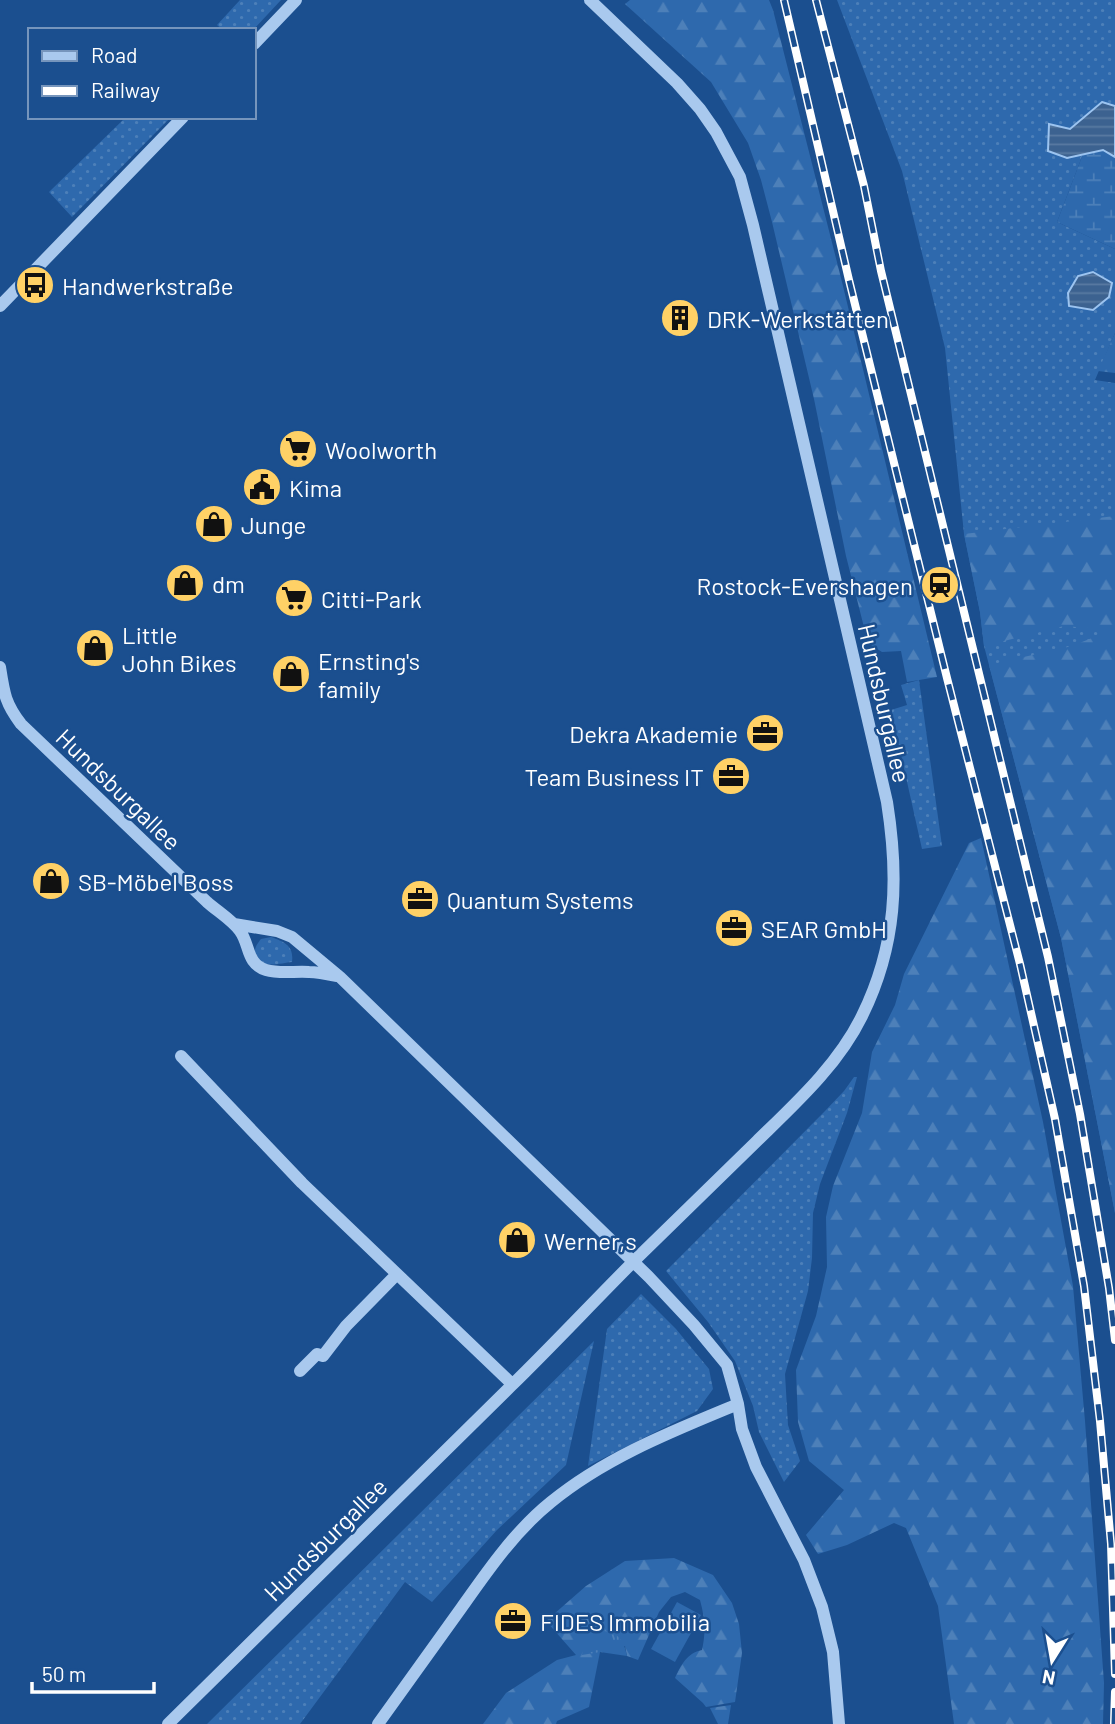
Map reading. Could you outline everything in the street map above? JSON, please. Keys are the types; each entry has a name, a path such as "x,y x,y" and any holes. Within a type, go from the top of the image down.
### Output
{"street":[{"path":"256,42 296,0"},
{"name":"Hundsburgallee","path":"168,1724 801,1098 848,1042 874,989 885,953 892,922 894,891 894,862 887,802 740,177 716,132 700,109 677,83 590,0"},
{"path":"0,306 181,119"},
{"name":"Hundsburgallee","path":"0,667 7,701 21,724 234,925 244,937 255,964 275,971 325,973 340,977"},
{"path":"234,925 277,931 292,937 340,977 633,1262 694,1325 727,1365 742,1429 756,1467 804,1560 822,1606 833,1652 839,1724"},
{"path":"181,1056 302,1183 512,1384"},
{"path":"300,1371 317,1354 323,1356 346,1326 397,1274"},
{"path":"378,1724 500,1555 550,1503 577,1483 641,1445 738,1404"}],"green space":[{"path":"240,0 281,0 255,28 221,28 217,25"},
{"path":"630,0 769,0 842,282 937,677 907,682 901,651 882,652 868,643 846,556 814,399 772,222 748,143 711,82 625,4"},
{"path":"837,0 1115,0 1115,106 1102,102 1070,129 1067,158 1083,154 1057,222 1115,249 1115,333 1095,380 1115,383 1115,1213 1061,938 984,646 964,534 945,348 902,171"},
{"path":"124,119 169,119 72,217 49,192"},
{"path":"1103,150 1115,157 1115,249 1057,222 1083,154"},
{"path":"1115,333 1115,373 1098,371"},
{"path":"1115,516 1115,1213 1061,938 989,665 1072,646 1112,630 1064,626 984,646 964,534"},
{"path":"919,680 942,846 922,849 891,710 907,705 901,685"},
{"path":"981,838 1043,1122 1073,1286 1104,1683 1103,1724 954,1724 938,1606 906,1528 894,1523 847,1545 818,1554 806,1535 844,1490 809,1461 798,1422 796,1370 816,1316 827,1267 826,1217 833,1186 862,1113 872,1052 895,1005 904,974 969,843"},
{"path":"271,937 288,945 292,952 292,962 271,965 258,960 255,955 257,944 261,939"},
{"path":"854,1077 857,1077 847,1113 820,1184 813,1213 808,1291 785,1374 788,1425 800,1461 784,1482 759,1432 753,1406 735,1361 708,1322 666,1271 825,1111"},
{"path":"641,1294 676,1329 709,1369 713,1389 697,1411 588,1466 607,1329"},
{"path":"594,1341 566,1465 497,1530 432,1602 405,1582 300,1724 207,1724"},
{"path":"674,1558 713,1575 732,1603 739,1624 742,1653 735,1702 706,1707 675,1678 688,1657 702,1650 704,1637 700,1600 685,1592 671,1597 659,1612 638,1660 627,1656 625,1646 600,1652 589,1707 557,1721 556,1724 483,1724 506,1693 557,1660 576,1655 546,1621 586,1586 625,1561"},
{"path":"677,1602 701,1615 675,1662 651,1649"},
{"path":"604,1631 620,1639 627,1656 600,1652 582,1655 589,1639"},
{"path":"731,1705 728,1724 718,1724 710,1708"}],"shaded area":[{"path":"1102,102 1115,106 1115,157 1103,150 1067,158 1048,151 1049,124 1070,129"},
{"path":"1093,272 1112,283 1109,297 1093,310 1069,306 1068,293 1078,276"}],"railway":[{"path":"784,0 849,280 1020,964 1055,1119 1084,1286 1100,1421 1111,1544 1115,1674"},
{"path":"816,0 864,186 881,271 1048,957 1080,1114 1115,1340"},
{"path":"1114,1724 1115,1692"}],"place":[{"name":"Handwerkstraße","path":"35,285"},
{"name":"DRK-Werkstätten","path":"680,318"},
{"name":"Woolworth","path":"298,449"},
{"name":"Kima","path":"262,487"},
{"name":"Junge","path":"214,524"},
{"name":"dm","path":"185,583"},
{"name":"Rostock-Evershagen","path":"940,585"},
{"name":"Citti-Park","path":"294,598"},
{"name":"Little John Bikes","path":"95,648"},
{"name":"Ernsting's family","path":"291,674"},
{"name":"Dekra Akademie","path":"765,733"},
{"name":"Team Business IT","path":"731,776"},
{"name":"SB-Möbel Boss","path":"51,881"},
{"name":"Quantum Systems","path":"420,899"},
{"name":"SEAR GmbH","path":"734,928"},
{"name":"Werner,s","path":"517,1240"},
{"name":"FIDES Immobilia","path":"513,1621"}]}
